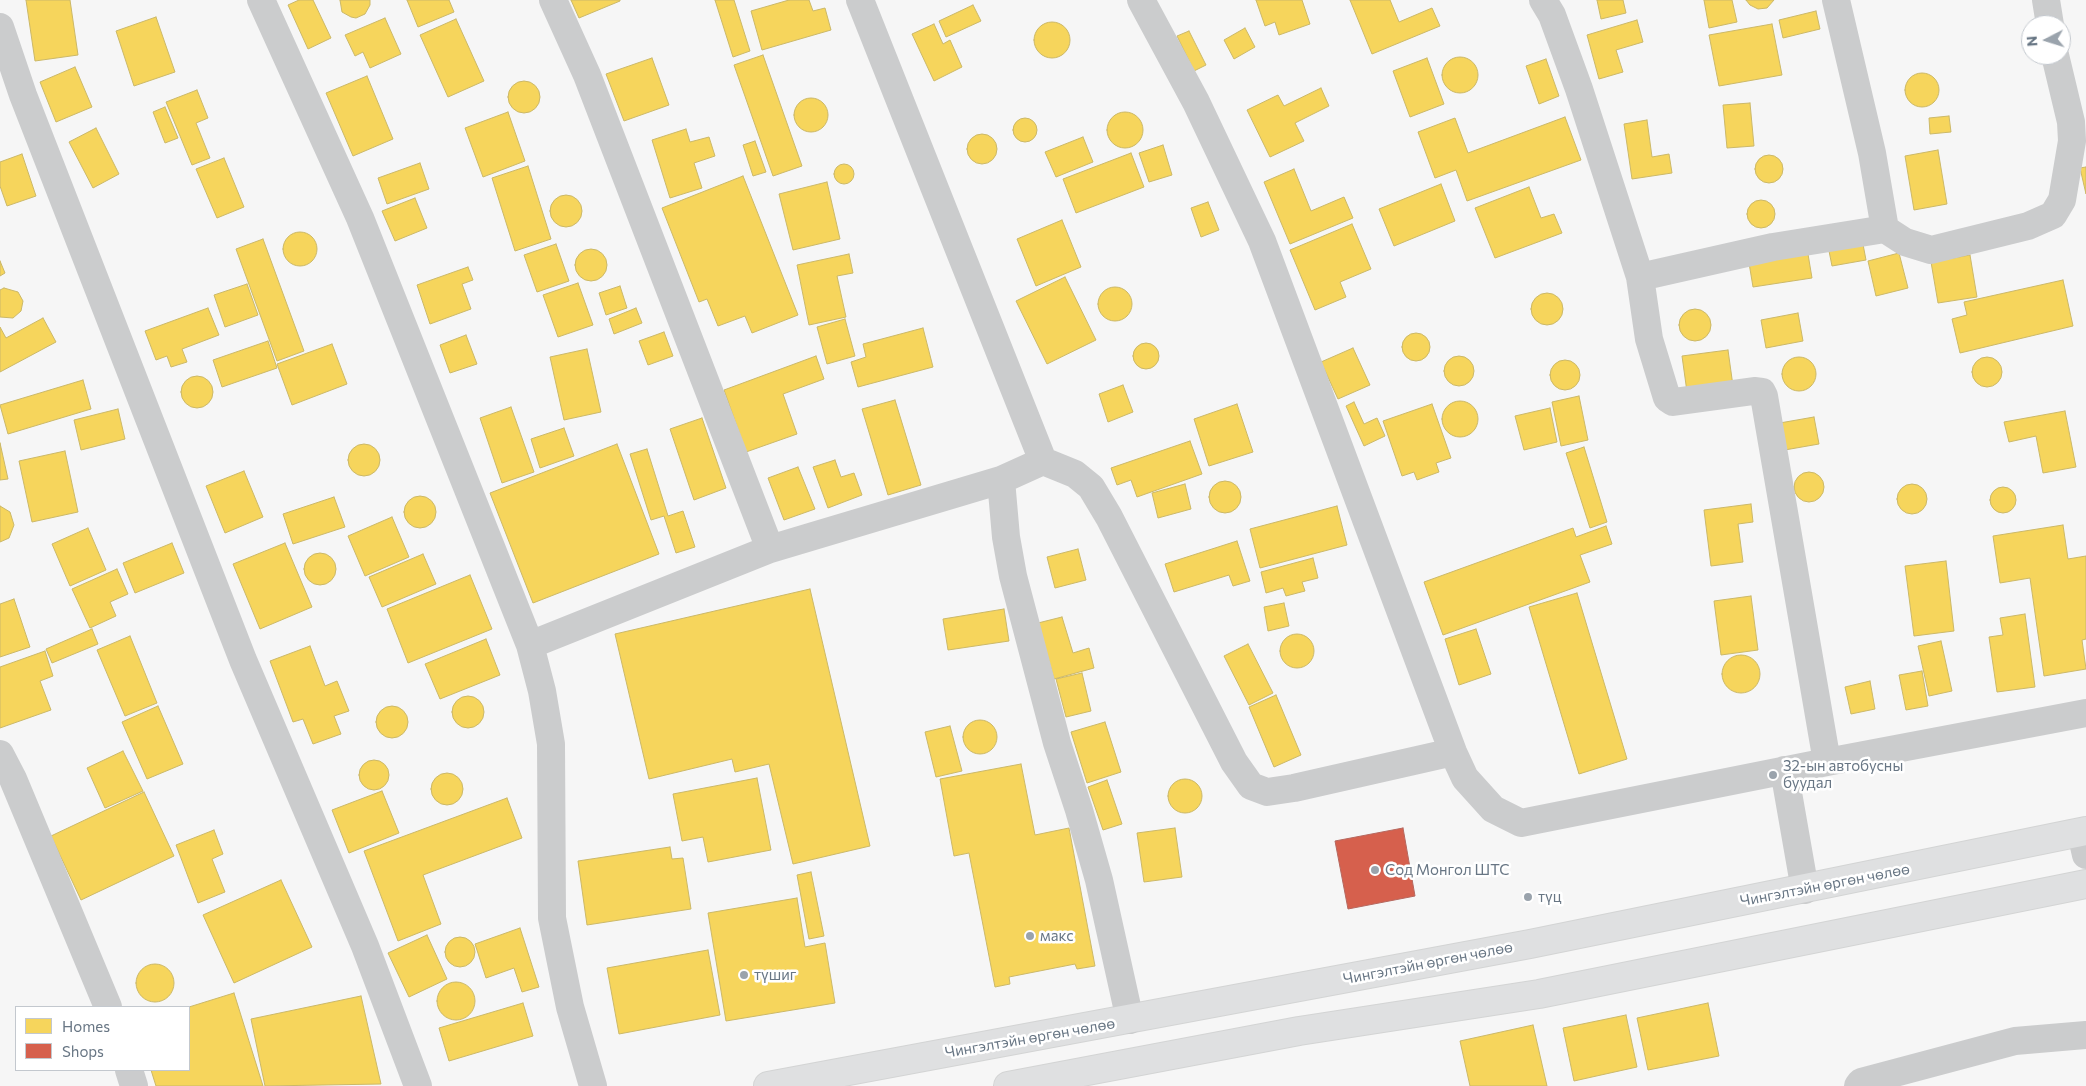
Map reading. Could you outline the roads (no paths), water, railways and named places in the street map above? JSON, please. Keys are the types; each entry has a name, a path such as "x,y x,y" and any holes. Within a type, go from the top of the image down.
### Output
{"main road":[{"name":"Чингэлтэйн өргөн чөлөө","path":"768,1086 1130,1020 1805,890 2084,840"},
{"path":"1008,1086 1299,1031 1539,994 2086,884"}],"street":[{"path":"260,0 360,218 530,645 542,691 551,744 552,918 570,1007 593,1086"},
{"path":"553,0 587,75 770,549"},
{"path":"860,0 1043,460 1075,474 1091,487 1109,517 1234,762 1251,786 1267,792 1294,788 1453,752"},
{"path":"1141,0 1196,102 1262,241 1453,752 1465,778 1493,809 1521,823 1784,770 2086,713"},
{"path":"1543,0 1552,15 1578,89 1640,277 1649,339 1667,398 1672,402 1754,392 1762,392 1764,396 1827,762"},
{"path":"1836,0 1872,153 1885,229"},
{"path":"2046,0 2048,15"},
{"path":"0,28 22,95 242,660 365,946 418,1086"},
{"path":"1640,277 1773,247 1885,229 1905,242 1931,250 1980,240 2028,226 2053,214 2062,200 2079,140 2071,122 2057,65"},
{"path":"530,645 770,549 1002,480 1043,460"},
{"path":"1002,480 1006,537 1014,576 1057,743 1099,880 1130,1020"},
{"path":"0,754 13,779 108,1006"},
{"path":"1784,770 1805,890"},
{"path":"1858,1086 1861,1082 2015,1041 2086,1035"},
{"path":"129,1071 134,1086"}],"place":[{"name":"32-ын автобусны буудал","path":"1773,775"},
{"name":"Сод Монгол ШТС","path":"1375,870"},
{"name":"түц","path":"1528,897"},
{"name":"макс","path":"1030,936"},
{"name":"түшиг","path":"744,975"}]}
